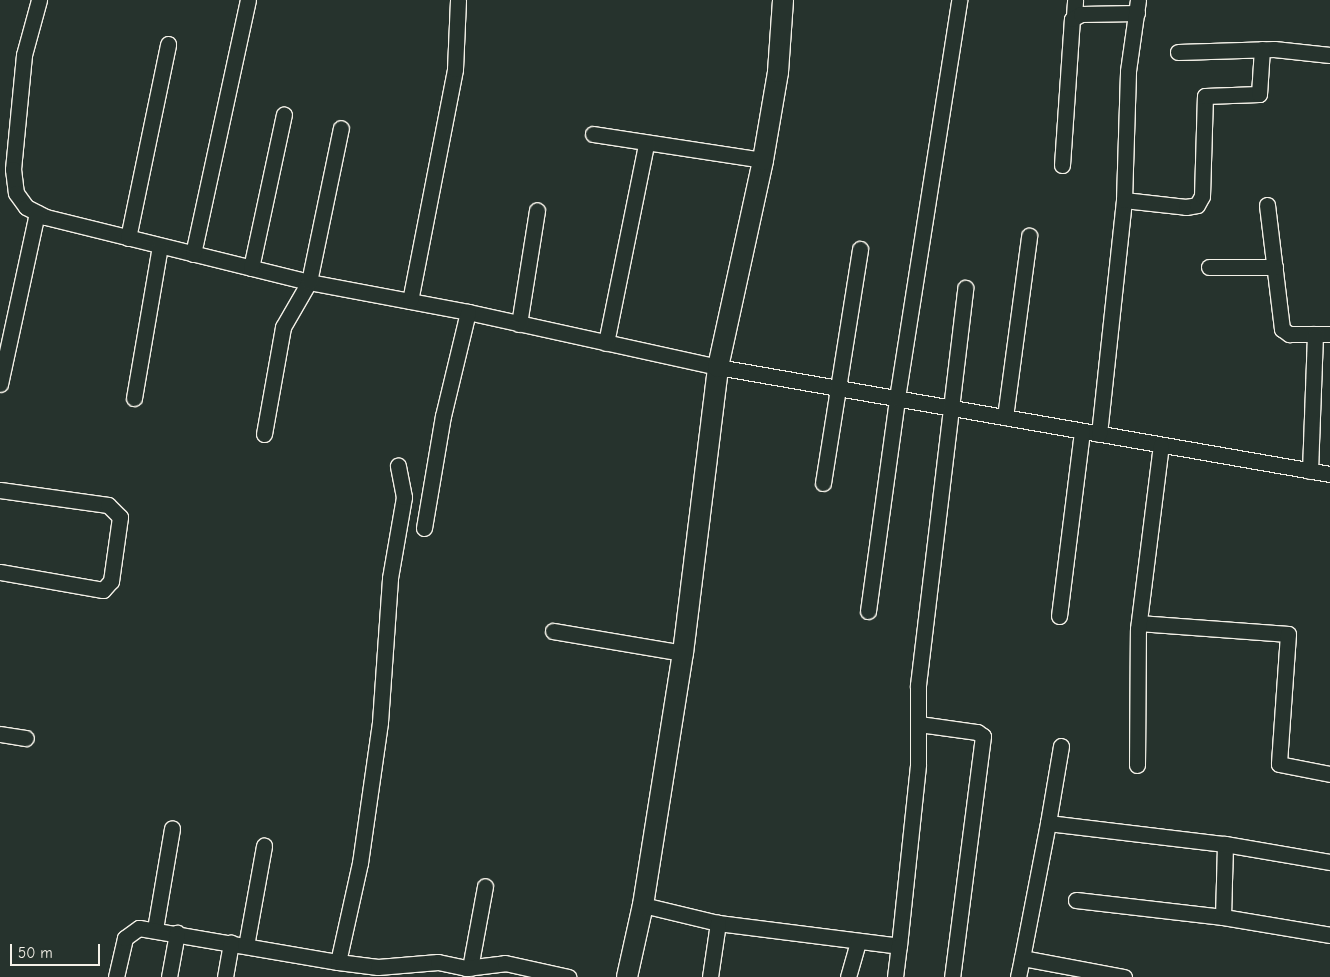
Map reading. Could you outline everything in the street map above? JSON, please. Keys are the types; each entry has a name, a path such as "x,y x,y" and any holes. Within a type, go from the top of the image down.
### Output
{"main road":[{"path":"627,977 643,905 683,653 718,367 763,160 778,72 783,0"}],"street":[{"path":"39,0 24,55 6,168 16,193 26,207 37,213 128,238 309,282 468,312 718,367 1330,474"},
{"path":"193,254 248,0"},
{"path":"410,301 455,68 458,0"},
{"path":"868,610 897,398 959,0"},
{"path":"1062,165 1075,0"},
{"path":"1074,16 1138,6 1128,71 1124,200 1099,434"},
{"path":"128,238 168,44"},
{"path":"1124,200 1186,207 1200,202 1205,96 1259,94 1262,49"},
{"path":"1178,52 1262,49 1330,55"},
{"path":"250,268 284,114"},
{"path":"264,434 283,327 309,282 341,128"},
{"path":"593,134 646,144 763,160"},
{"path":"606,343 646,144"},
{"path":"1267,205 1282,329 1289,334 1323,334 1310,471"},
{"path":"520,324 537,210"},
{"path":"0,384 37,213"},
{"path":"1005,417 1030,236"},
{"path":"134,398 160,246"},
{"path":"823,483 860,249"},
{"path":"1209,268 1274,267"},
{"path":"895,977 913,833 919,724 918,685 965,288"},
{"path":"424,528 443,416 468,312"},
{"path":"1059,616 1082,431"},
{"path":"1137,764 1139,623 1161,445"},
{"path":"338,962 360,863 380,722 390,578 404,497 398,466"},
{"path":"0,490 108,505 120,517 112,581 103,590 0,572"},
{"path":"1139,623 1288,634 1279,764 1330,774"},
{"path":"553,630 683,653"},
{"path":"919,724 977,732 983,736 952,977"},
{"path":"0,734 26,738"},
{"path":"1018,977 1061,746"},
{"path":"1048,823 1225,844 1330,862"},
{"path":"155,929 172,828"},
{"path":"1223,917 1225,844"},
{"path":"225,977 238,945 264,846"},
{"path":"467,971 485,886"},
{"path":"1076,900 1223,917 1330,935"},
{"path":"643,905 718,923 899,946"},
{"path":"710,977 718,923"},
{"path":"116,977 122,945 128,933 139,928 155,929 238,945 378,967 425,962 467,971 510,964 568,977"},
{"path":"169,977 177,933"},
{"path":"848,977 858,941"},
{"path":"1022,958 1082,974 1124,977"}]}
